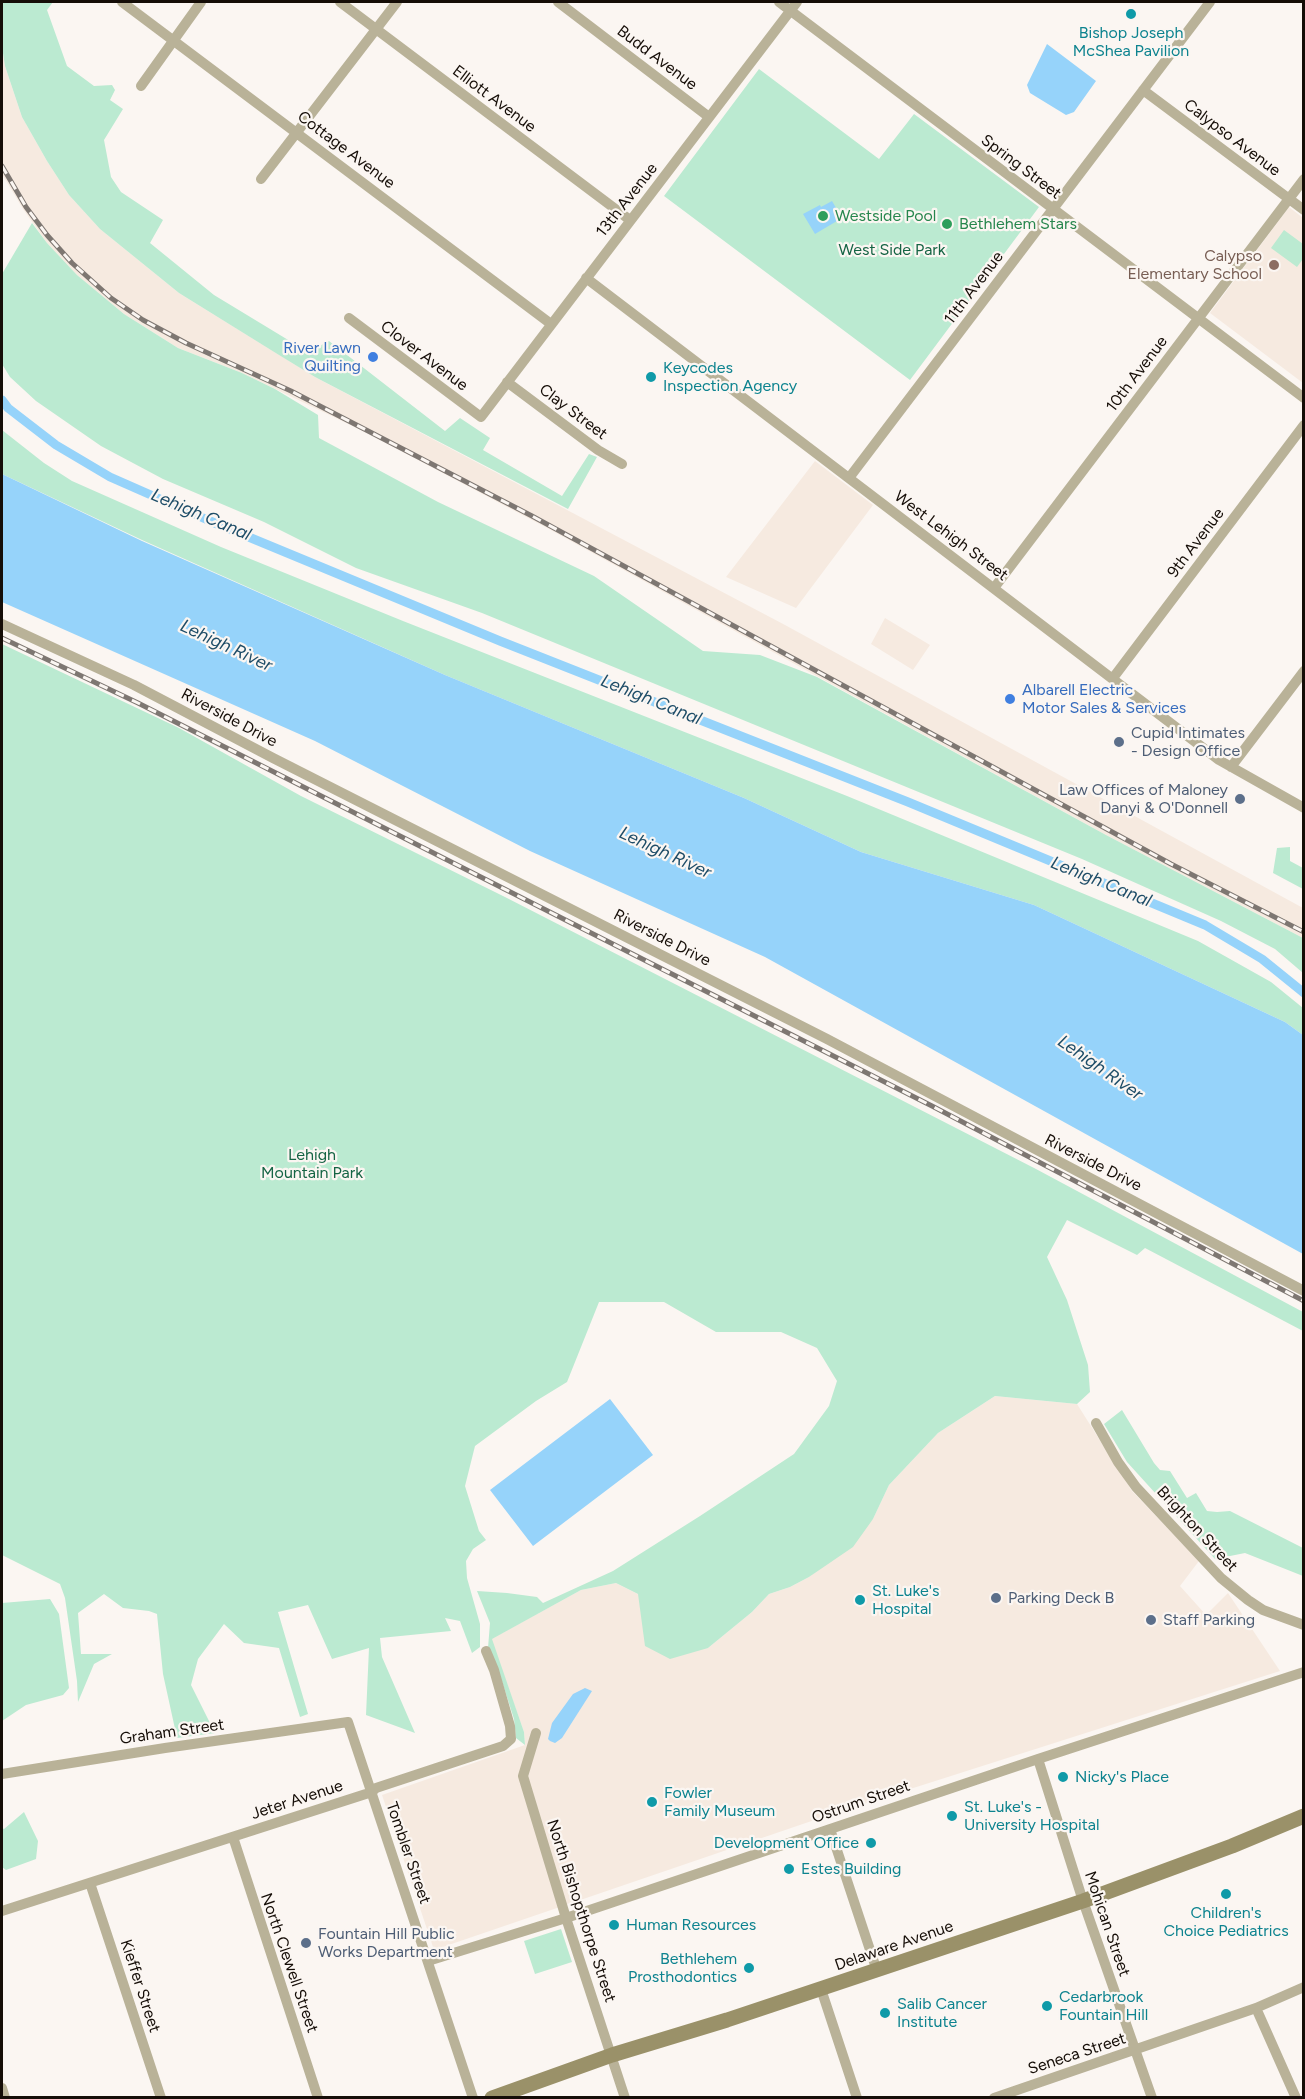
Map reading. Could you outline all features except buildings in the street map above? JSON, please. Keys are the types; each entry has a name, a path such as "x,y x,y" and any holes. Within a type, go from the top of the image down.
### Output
{"main road":[{"name":"Delaware Avenue","path":"492,2097 612,2055 877,1971 1083,1901 1232,1846 1304,1816"}],"street":[{"name":"Cottage Avenue","path":"122,2 550,324"},
{"path":"141,86 201,2"},
{"name":"Elliott Avenue","path":"340,2 630,220"},
{"path":"261,179 397,2"},
{"name":"Budd Avenue","path":"558,2 709,117"},
{"name":"Spring Street","path":"779,2 794,6 1053,210 1304,398"},
{"name":"11th Avenue","path":"849,478 1210,2"},
{"name":"13th Avenue","path":"481,417 794,6"},
{"name":"Calypso Avenue","path":"1143,90 1304,210"},
{"name":"10th Avenue","path":"994,588 1304,178"},
{"name":"West Lehigh Street","path":"586,278 1231,767 1304,808"},
{"name":"Clover Avenue","path":"349,318 481,417"},
{"name":"Clay Street","path":"507,382 598,450 622,464"},
{"name":"9th Avenue","path":"1113,678 1304,425"},
{"name":"Riverside Drive","path":"2,624 134,685 817,1034 1304,1291"},
{"path":"1231,767 1304,671"},
{"name":"Brighton Street","path":"1096,1424 1136,1487 1221,1578 1263,1611 1304,1625"},
{"name":"Jeter Avenue","path":"2,1911 372,1792 376,1788 503,1746 511,1739 510,1726 505,1703 486,1651"},
{"name":"Ostrum Street","path":"428,1961 566,1918 1304,1672"},
{"name":"Tombler Street","path":"348,1722 473,2097"},
{"name":"Graham Street","path":"2,1774 348,1722"},
{"name":"North Bishopthorpe Street","path":"536,1732 523,1776 566,1918 625,2097"},
{"name":"Mohican Street","path":"1038,1759 1083,1901 1152,2097"},
{"path":"830,1829 877,1971"},
{"name":"North Clewell Street","path":"233,1837 318,2097"},
{"name":"Kieffer Street","path":"90,1883 161,2097"},
{"name":"Seneca Street","path":"994,2097 1256,2008 1304,1987"},
{"path":"821,1989 857,2097"},
{"path":"1256,2008 1296,2097"},
{"path":"2,2088 5,2097"}],"shaded area":[{"path":"2,47 5,66 22,117 69,195 100,229 179,293 315,377 785,625 1303,908 1303,938 1106,835 549,529 365,432 242,373 178,348 124,314 77,275 47,243 2,174"},
{"name":"Calypso Elementary School","path":"1289,207 1303,218 1303,383 1210,313"},
{"path":"815,461 873,505 796,608 726,577"},
{"path":"885,618 930,645 913,670 871,644"},
{"path":"995,1396 1077,1404 1132,1491 1199,1561 1180,1586 1206,1615 1228,1593 1280,1671 835,1813 434,1950 382,1795 525,1745 524,1732 491,1639 581,1590 616,1583 638,1594 708,1648 752,1612 769,1594 809,1577 828,1562 873,1519 889,1485 938,1433"}],"green space":[{"path":"2,2 53,2 47,10 67,66 94,86 112,85 115,90 110,100 123,109 104,140 111,177 121,192 163,220 150,243 214,295 308,352 329,341 445,431 460,418 490,438 483,450 562,496 589,454 597,457 568,509 315,377 179,293 100,229 69,195 22,117 5,66 2,47"},
{"name":"West Side Park","path":"759,69 879,159 914,114 1039,207 910,380 664,196"},
{"path":"32,223 77,275 124,314 178,348 242,373 275,389 318,415 319,438 438,502 594,576 703,651 760,655 817,677 1106,835 1303,938 1303,973 1275,949 1221,921 1082,859 482,613 356,568 264,522 163,479 101,446 36,401 10,377 2,364 2,274"},
{"path":"1284,230 1303,244 1303,259 1297,267 1271,248"},
{"path":"2,430 44,463 72,481 221,547 847,796 1198,941 1271,982 1303,1008 1303,1035 1285,1022 1034,905 861,852 744,798 445,675 142,540 2,474"},
{"name":"Lehigh Mountain Park","path":"2,644 179,728 301,796 505,897 1036,1169 1303,1312 1303,1331 1145,1248 1137,1255 1067,1220 1047,1257 1067,1300 1088,1365 1090,1392 1077,1404 995,1396 938,1433 889,1485 873,1519 853,1547 809,1577 769,1594 752,1612 708,1648 670,1659 645,1646 638,1594 616,1583 581,1590 492,1639 524,1732 525,1745 516,1738 514,1719 498,1669 488,1648 490,1623 477,1591 537,1597 543,1603 613,1571 794,1454 829,1406 837,1381 817,1348 781,1332 716,1332 664,1302 599,1302 567,1382 536,1401 475,1446 465,1486 479,1531 486,1540 473,1549 466,1561 467,1578 480,1624 480,1647 472,1653 460,1621 445,1618 451,1631 380,1638 382,1657 415,1733 366,1715 369,1648 332,1659 308,1605 278,1612 308,1714 300,1717 279,1648 244,1643 224,1624 198,1659 191,1685 215,1733 177,1738 163,1674 157,1614 123,1608 104,1594 78,1613 81,1654 112,1654 94,1664 78,1702 65,1598 60,1584 2,1555"},
{"path":"1290,847 1290,861 1303,868 1303,889 1273,873 1277,848"},
{"path":"1122,1410 1154,1463 1160,1470 1170,1471 1187,1498 1196,1493 1207,1511 1230,1511 1303,1548 1303,1576 1245,1553 1215,1559 1127,1462 1104,1424"},
{"path":"50,1599 59,1614 69,1688 63,1695 26,1705 2,1721 2,1603"},
{"path":"24,1812 38,1841 36,1859 6,1870 2,1867 2,1828 4,1829"},
{"path":"561,1929 572,1962 535,1974 524,1941"}],"water":[{"path":"1047,44 1096,81 1074,112 1066,115 1030,93 1027,85"},
{"name":"Westside Pool","path":"832,201 842,218 815,234 803,214"},
{"name":"Lehigh River","path":"2,474 142,541 445,675 744,798 861,852 1034,905 1285,1022 1303,1035 1303,1254 765,957 530,851 315,741 2,602"},
{"path":"610,1399 653,1455 533,1546 490,1490"},
{"path":"585,1688 592,1691 562,1738 555,1743 550,1741 548,1739 552,1723 573,1694"}],"waterway":[{"name":"Lehigh Canal","path":"2,400 8,408 56,445 110,477 500,641 908,802 1205,925 1262,959 1304,993"}],"railway":[{"path":"2,166 26,207 72,263 111,298 143,320 186,343 291,391 532,516 1171,864 1304,932"},
{"path":"2,638 138,703 932,1106 1304,1301"}],"place":[{"name":"Bishop Joseph McShea Pavilion","path":"1131,14"},
{"name":"Westside Pool","path":"823,216"},
{"name":"Bethlehem Stars","path":"947,224"},
{"name":"Calypso Elementary School","path":"1274,265"},
{"name":"River Lawn Quilting","path":"373,357"},
{"name":"Keycodes Inspection Agency","path":"651,377"},
{"name":"Albarell Electric Motor Sales & Services","path":"1010,699"},
{"name":"Cupid Intimates - Design Office","path":"1119,742"},
{"name":"Law Offices of Maloney Danyi & O'Donnell","path":"1240,799"},
{"name":"Parking Deck B","path":"996,1598"},
{"name":"St. Luke's Hospital","path":"860,1600"},
{"name":"Staff Parking","path":"1151,1620"},
{"name":"Nicky's Place","path":"1063,1777"},
{"name":"Fowler Family Museum","path":"652,1802"},
{"name":"St. Luke's - University Hospital","path":"952,1816"},
{"name":"Development Office","path":"871,1843"},
{"name":"Estes Building","path":"789,1869"},
{"name":"Children's Choice Pediatrics","path":"1226,1894"},
{"name":"Human Resources","path":"614,1925"},
{"name":"Fountain Hill Public Works Department","path":"306,1943"},
{"name":"Bethlehem Prosthodontics","path":"749,1968"},
{"name":"Cedarbrook Fountain Hill","path":"1047,2006"},
{"name":"Salib Cancer Institute","path":"885,2013"}]}
